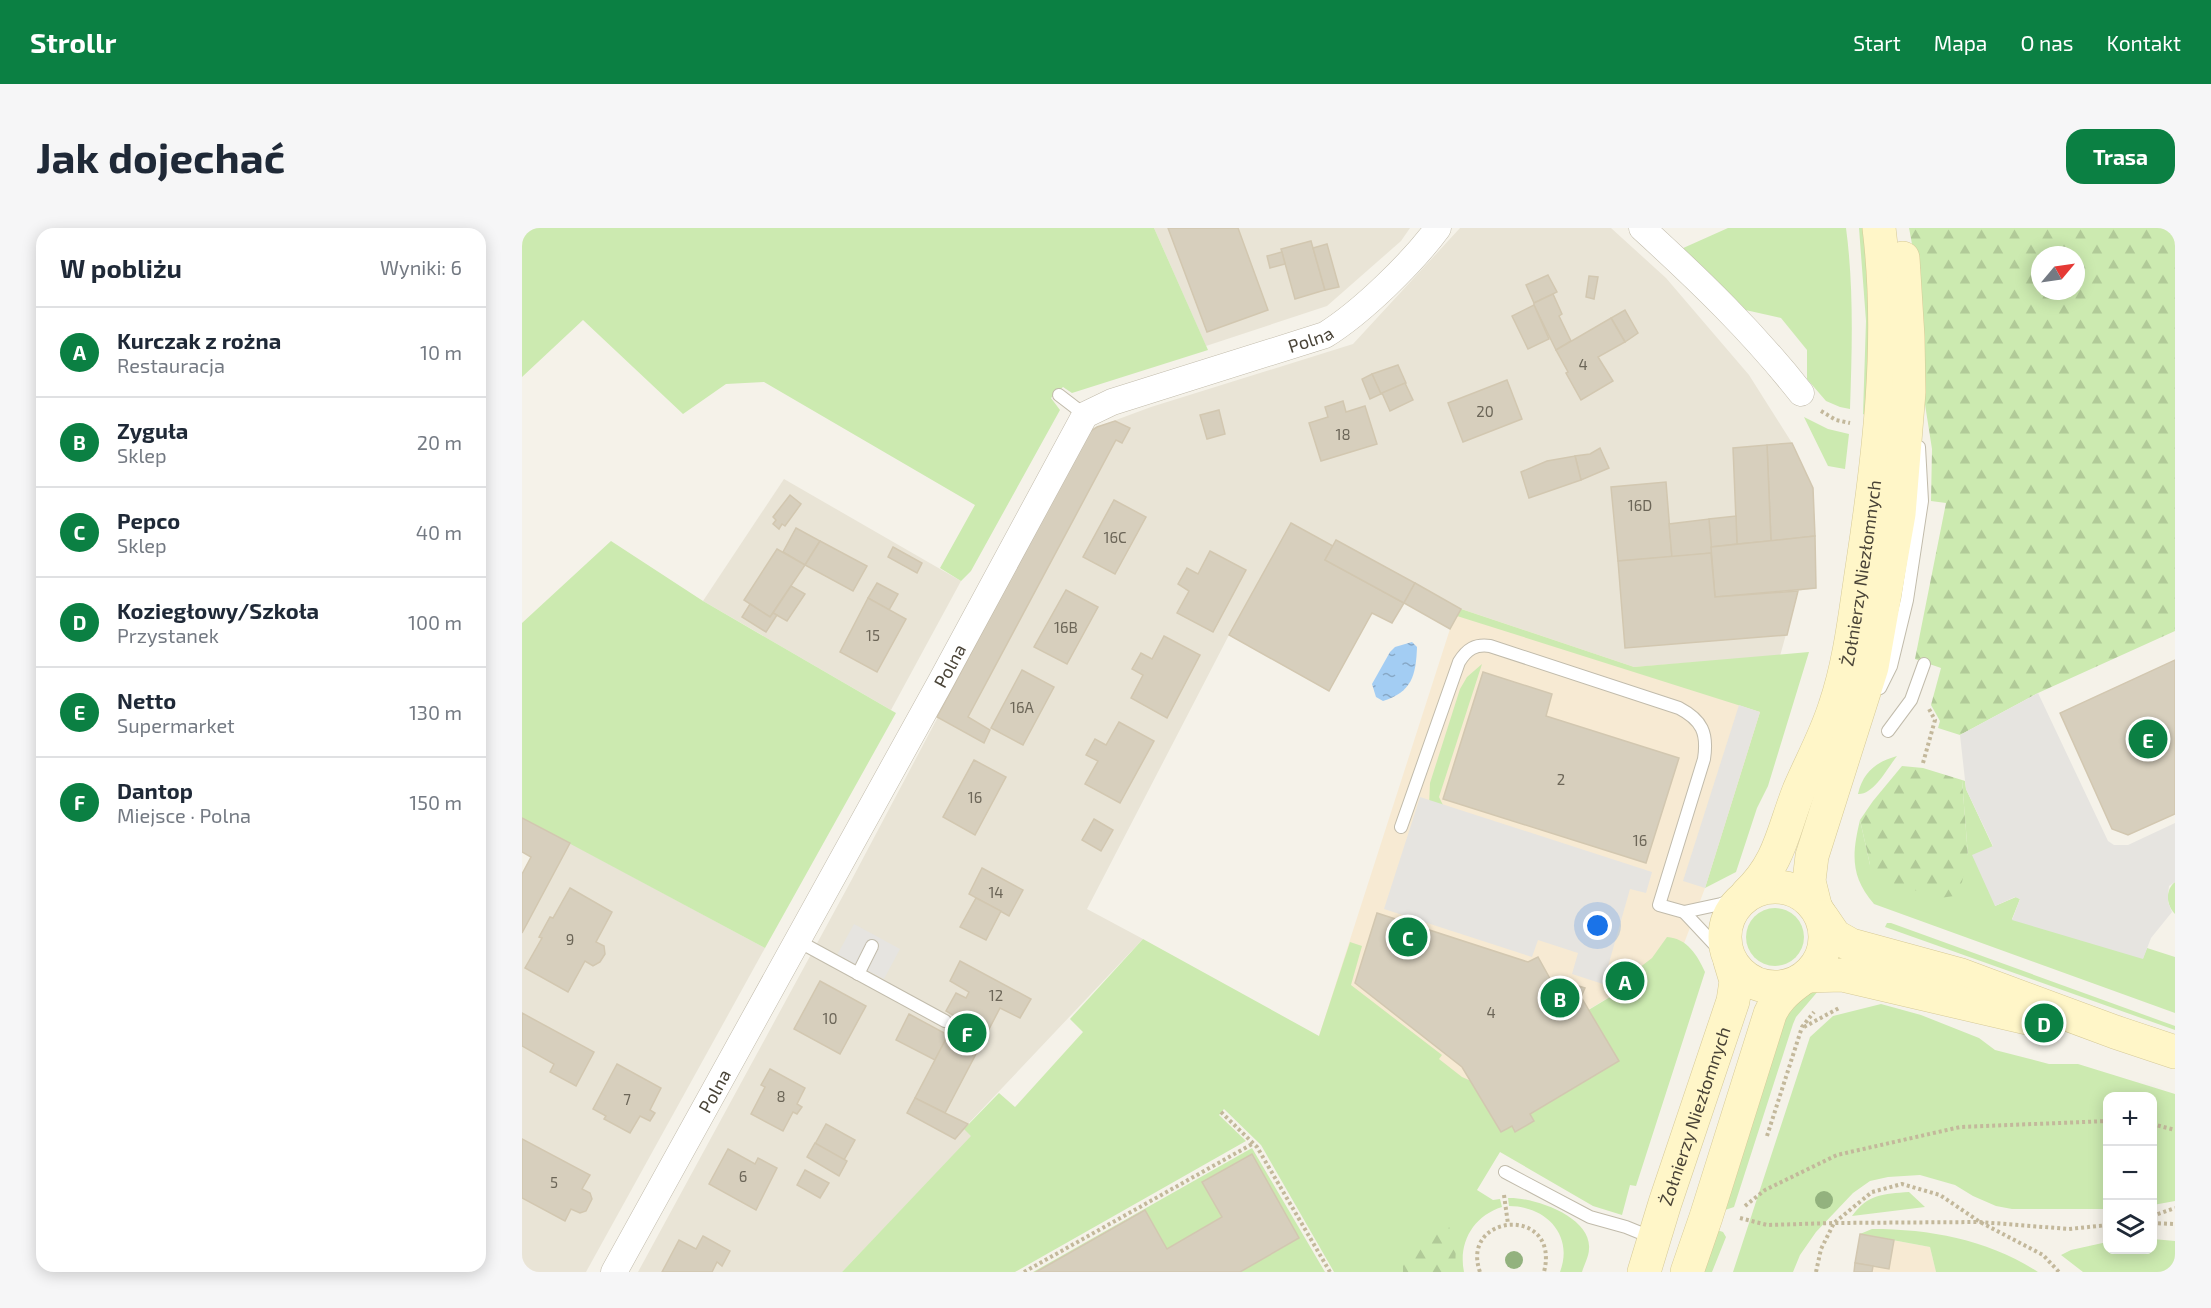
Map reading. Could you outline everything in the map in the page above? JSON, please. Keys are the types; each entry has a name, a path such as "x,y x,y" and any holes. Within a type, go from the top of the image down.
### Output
{"street":[{"name":"Polna","path":"614,1272 798,941 1085,415 1112,402 1325,334 1344,324 1409,262 1438,228"},
{"path":"1642,228 1736,316 1768,351 1801,393"},
{"name":"Żołnierzy Niezłomnych","path":"1747,894 1766,874 1775,858 1793,807 1834,711 1851,638 1874,489 1882,411 1884,325 1879,228"},
{"name":"Żołnierzy Niezłomnych","path":"1818,911 1809,881 1812,856 1872,667 1899,514 1909,392 1906,306 1899,228"},
{"path":"2115,1032 2044,1023 1842,975 1802,979 1779,987 1758,985 1738,972 1730,962 1724,936 1726,923 1737,902 1747,894 1760,889 1782,887 1805,896 1835,936 1851,945 1961,975 2175,1052"},
{"path":"1687,1272 1774,1004 1784,992 1816,967 1822,955 1825,942 1818,911"},
{"name":"Żołnierzy Niezłomnych","path":"1644,1272 1733,1001 1736,981 1730,962"}],"lane":[{"path":"1059,395 1085,415"},
{"path":"1401,827 1459,662 1472,648 1480,645 1490,646 1679,708 1694,716 1702,728 1706,743 1704,759 1659,905 1684,912 1720,904 1747,894"},
{"path":"1888,731 1911,700 1922,670"},
{"path":"1684,912 1730,962"},
{"path":"798,941 945,1021"},
{"path":"858,974 872,946"},
{"path":"1505,1172 1590,1217 1626,1227 1654,1239"}],"path":[{"path":"1801,393 1819,410 1836,420 1855,424"},
{"path":"1922,670 1934,680 1928,705 1929,713 1935,720 1923,763"},
{"path":"1802,1027 1842,1006"},
{"path":"1221,1112 1254,1143 1330,1272"},
{"path":"1745,1206 1765,1190 1837,1155 1960,1127 2103,1121"},
{"path":"2157,1125 2175,1130"},
{"path":"1024,1272 1254,1143"},
{"path":"1816,1272 1821,1249 1834,1223 1872,1192 1902,1184 1940,1195 1980,1222 2043,1255 2059,1272"},
{"path":"1503,1198 1508,1224"},
{"path":"2157,1214 2175,1208"},
{"path":"1740,1218 1767,1225 1980,1222 2069,1229 2103,1226"},
{"path":"2157,1222 2175,1224"},
{"path":"1480,1272 1478,1252 1481,1241 1489,1232 1508,1224 1523,1225 1533,1230 1541,1239 1546,1250 1547,1262 1544,1272"}],"shaded area":[{"path":"1154,228 1410,228 1401,241 1327,306 1206,346"},
{"path":"1460,228 1611,228 1666,278 1749,375 1792,443 1813,488 1816,588 1798,591 1780,656 1634,667 1461,609 1336,540 1333,546 1291,523 1229,635 1087,909 1143,939 968,1124 965,1129 972,1136 842,1272 638,1272 851,881 1089,432 1151,407 1353,344"},
{"path":"784,479 961,581 891,710 703,601"},
{"path":"1461,609 1634,667 1780,656 1705,888 1680,954 1471,1081 1319,1036 1450,629"},
{"path":"2038,693 2108,841 2114,845 2128,845 2175,823 2175,882 2169,886 2168,894 2172,912 2151,938 2143,959 2012,920 2020,899 2015,897 1995,906 1972,855 1993,846 1966,789 1960,735"},
{"path":"1739,705 1760,712 1705,888 1683,881"},
{"path":"1420,797 1652,872 1646,893 1630,889 1603,984 1572,974 1578,953 1538,940 1532,957 1384,909"},
{"path":"570,843 765,948 586,1272 522,1272 522,933"},
{"path":"854,924 900,949 884,979 837,955"},
{"path":"1860,1234 1930,1247 1936,1272 1854,1272"}],"green space":[{"path":"522,228 1154,228 1208,350 1072,393 1063,387 1051,398 1060,410 971,571 961,581 940,568 975,505 764,382 726,384 683,414 583,320 522,377"},
{"path":"1728,228 1846,228 1852,341 1850,409 1826,401 1807,379 1807,350 1781,318 1741,309 1681,249"},
{"path":"1859,228 1868,228 1871,418 1863,414 1866,321"},
{"path":"1909,228 2175,228 2175,631 2038,693 1960,735 1938,728 1940,721 1931,705 1941,668 1915,659 1946,503 1931,501 1932,449 1919,366 1915,260"},
{"path":"1804,417 1828,429 1849,434 1845,469 1828,466"},
{"path":"611,541 703,601 896,713 765,948 522,818 522,623"},
{"path":"1461,609 1634,667 1809,652 1768,786 1757,808 1736,872 1705,888 1760,712 1457,616"},
{"path":"1482,664 1439,797 1444,807 1429,806 1430,783 1460,689 1467,677"},
{"path":"1897,756 1870,790 1858,794 1863,780 1872,769 1883,761"},
{"path":"1902,766 1923,768 1962,780 1968,856 1962,882 1954,896 1940,898 1882,880 1872,874 1860,820"},
{"path":"1962,780 1965,781 1966,789 1993,847 1995,906 2016,897 2020,899 2012,919 2143,958 2147,948 2175,957 2175,1013 1874,904 1861,884 1855,864 1855,844 1860,820 1870,865 1968,856"},
{"path":"2175,882 2175,914 2170,906 2168,893"},
{"path":"1775,908 1791,913 1799,921 1804,937 1799,953 1791,961 1775,966 1759,961 1751,953 1746,937 1751,921 1759,913"},
{"path":"1887,923 2175,1026 2175,1030 1885,927"},
{"path":"1667,937 1686,944 1695,954 1705,972 1636,1186 1630,1185 1622,1215 1593,1206 1500,1152 1477,1190 1493,1200 1500,1199 1502,1207 1483,1217 1470,1232 1463,1251 1464,1272 1334,1272 1261,1145 1224,1109 1219,1115 1246,1141 1015,1272 842,1272 971,1136 964,1129 999,1093 1015,1107 1083,1032 1070,1019 1143,939 1319,1036 1350,942 1362,946 1351,985 1442,1055 1439,1059 1462,1077 1471,1081 1610,997 1617,975 1639,968 1652,958"},
{"path":"1819,990 1796,1017 1734,1207 1722,1211 1781,1020 1810,991"},
{"path":"1881,1004 1921,1015 1979,1038 1995,1050 2049,1064 2078,1064 2175,1094 2175,1201 2157,1204 2157,1092 2103,1092 2103,1209 2012,1209 1996,1206 1955,1185 1920,1175 1888,1177 1870,1181 1853,1193 1816,1232 1800,1255 1793,1272 1733,1272 1810,1037 1833,1016"},
{"path":"1252,1148 1325,1272 1240,1272 1299,1238 1252,1154 1222,1217 1167,1249 1144,1210 1033,1272"},
{"path":"1909,1192 1925,1207 1852,1216 1864,1203 1877,1196"},
{"path":"1508,1198 1546,1205 1572,1219 1581,1227 1587,1238 1589,1249 1582,1272 1560,1272 1563,1246 1554,1225 1535,1211 1509,1206"},
{"path":"1448,1224 1456,1246 1455,1269 1451,1272 1403,1272 1403,1251"},
{"path":"1711,1228 1723,1232 1726,1237 1712,1272 1696,1272"},
{"path":"1872,1229 1938,1234 1979,1244 2038,1272 1936,1272 1930,1247 1860,1234"},
{"path":"2157,1239 2175,1241 2175,1272 2083,1272 2061,1255 2071,1250 2103,1243 2103,1254 2157,1254"}],"water":[{"path":"1412,642 1417,647 1415,666 1410,681 1400,693 1383,701 1376,697 1372,684 1390,652 1395,647"}],"building":[{"path":"1168,228 1238,228 1268,310 1207,332"},
{"path":"1311,241 1325,290 1295,299 1281,249"},
{"path":"1327,244 1339,287 1325,290 1313,248"},
{"path":"1282,252 1285,264 1270,268 1267,256"},
{"path":"1548,275 1557,292 1534,303 1526,285"},
{"path":"1589,276 1598,277 1594,299 1586,297"},
{"path":"1553,294 1562,314 1559,316 1571,341 1556,350 1534,305"},
{"path":"1534,305 1549,339 1528,349 1512,316"},
{"path":"1625,310 1638,333 1625,342 1611,318"},
{"path":"1611,318 1625,342 1598,357 1613,381 1581,400 1556,350"},
{"path":"1398,365 1406,383 1381,394 1372,374"},
{"path":"1372,374 1381,394 1370,399 1362,379"},
{"path":"1507,380 1522,419 1463,442 1448,403"},
{"path":"1405,383 1413,400 1390,411 1382,393"},
{"path":"1343,401 1346,412 1365,406 1377,444 1321,461 1309,423 1328,417 1325,407"},
{"path":"1219,410 1225,434 1207,439 1200,415"},
{"path":"1115,421 1130,428 1122,443 1116,440 968,717 990,730 984,743 937,717 1089,432"},
{"path":"1792,443 1813,488 1815,536 1771,541 1767,445"},
{"path":"1767,445 1771,541 1737,544 1733,448"},
{"path":"1600,448 1609,468 1581,480 1575,456 1590,454"},
{"path":"1575,456 1581,480 1529,498 1521,472 1547,461"},
{"path":"1666,482 1672,557 1618,561 1611,487"},
{"path":"790,495 801,504 785,526 782,524 779,529 773,524 776,520 773,517"},
{"path":"1114,500 1146,517 1115,574 1083,557"},
{"path":"1736,516 1737,544 1711,547 1709,519"},
{"path":"1709,519 1712,553 1672,557 1669,524"},
{"path":"1291,523 1333,546 1325,560 1404,603 1392,623 1372,613 1329,691 1229,635"},
{"path":"796,528 820,541 805,565 783,552"},
{"path":"1815,536 1816,588 1715,597 1711,547"},
{"path":"1336,540 1415,583 1404,603 1325,560"},
{"path":"820,541 867,566 853,591 805,565"},
{"path":"893,547 922,563 917,573 888,557"},
{"path":"777,549 805,565 770,617 744,600"},
{"path":"1210,551 1246,570 1213,632 1177,613 1189,591 1178,584 1187,568 1198,574"},
{"path":"1711,553 1715,597 1798,591 1787,635 1625,648 1618,561"},
{"path":"877,583 898,594 889,610 868,598"},
{"path":"1415,583 1461,609 1450,629 1404,603"},
{"path":"791,586 805,594 787,621 773,613"},
{"path":"1066,590 1098,607 1067,664 1034,647"},
{"path":"868,598 906,619 877,672 840,652"},
{"path":"750,604 770,617 773,613 777,615 766,632 742,617"},
{"path":"1164,636 1200,655 1167,718 1131,698 1143,675 1132,669 1141,653 1152,659"},
{"path":"2175,660 2175,814 2128,835 2112,829 2060,713"},
{"path":"1022,670 1054,687 1023,745 991,728"},
{"path":"1483,672 1552,694 1546,716 1679,758 1646,863 1443,799"},
{"path":"1119,722 1154,741 1120,803 1085,784 1098,761 1086,755 1095,739 1106,745"},
{"path":"974,760 1006,777 975,835 943,817"},
{"path":"522,818 570,843 522,933 522,874 531,857 522,852"},
{"path":"1094,819 1113,830 1101,851 1082,840"},
{"path":"982,868 1023,890 1009,916 969,894"},
{"path":"570,888 612,912 596,942 604,946 605,954 600,962 593,966 585,961 568,992 525,968 542,938 539,937 550,917 553,918"},
{"path":"976,898 1001,911 986,940 960,927"},
{"path":"1377,913 1528,962 1538,957 1553,984 1560,980 1585,988 1581,997 1619,1061 1530,1114 1534,1121 1515,1132 1512,1126 1501,1132 1462,1067 1355,983"},
{"path":"960,961 1031,999 1020,1018 1000,1008 988,1031 946,1011 956,993 966,998 969,992 950,981"},
{"path":"820,981 866,1006 840,1054 794,1029"},
{"path":"522,1013 594,1052 576,1086 550,1072 554,1064 522,1046"},
{"path":"909,1014 948,1035 935,1060 896,1040"},
{"path":"957,1015 988,1031 978,1050 947,1034"},
{"path":"948,1035 978,1050 945,1113 915,1098"},
{"path":"617,1064 661,1088 650,1110 655,1113 650,1121 640,1116 630,1133 604,1119 606,1116 593,1109"},
{"path":"770,1069 805,1088 797,1104 802,1107 797,1114 793,1112 783,1131 751,1114 765,1087 761,1085"},
{"path":"915,1098 968,1124 955,1139 907,1113"},
{"path":"826,1124 855,1140 844,1160 815,1144"},
{"path":"522,1139 590,1175 582,1189 590,1193 592,1199 586,1211 580,1213 571,1209 565,1221 522,1198"},
{"path":"815,1143 847,1161 839,1176 807,1157"},
{"path":"728,1149 755,1164 758,1158 777,1168 756,1210 709,1184"},
{"path":"1252,1154 1299,1238 1240,1272 1036,1272 1145,1210 1167,1249 1222,1217 1202,1182"},
{"path":"805,1170 829,1183 820,1198 797,1185"},
{"path":"1860,1234 1894,1240 1889,1269 1855,1263"},
{"path":"703,1236 730,1251 722,1266 717,1262 712,1272 662,1272 679,1240 696,1249"},
{"path":"1855,1263 1873,1266 1872,1272 1854,1272"}],"place":[{"name":"Netto","path":"2148,739"},
{"name":"Pepco","path":"1408,937"},
{"name":"Kurczak z rożna","path":"1625,981"},
{"name":"Zyguła","path":"1560,998"},
{"name":"Koziegłowy/Szkoła","path":"2044,1023"},
{"name":"Dantop","path":"967,1033"}]}
